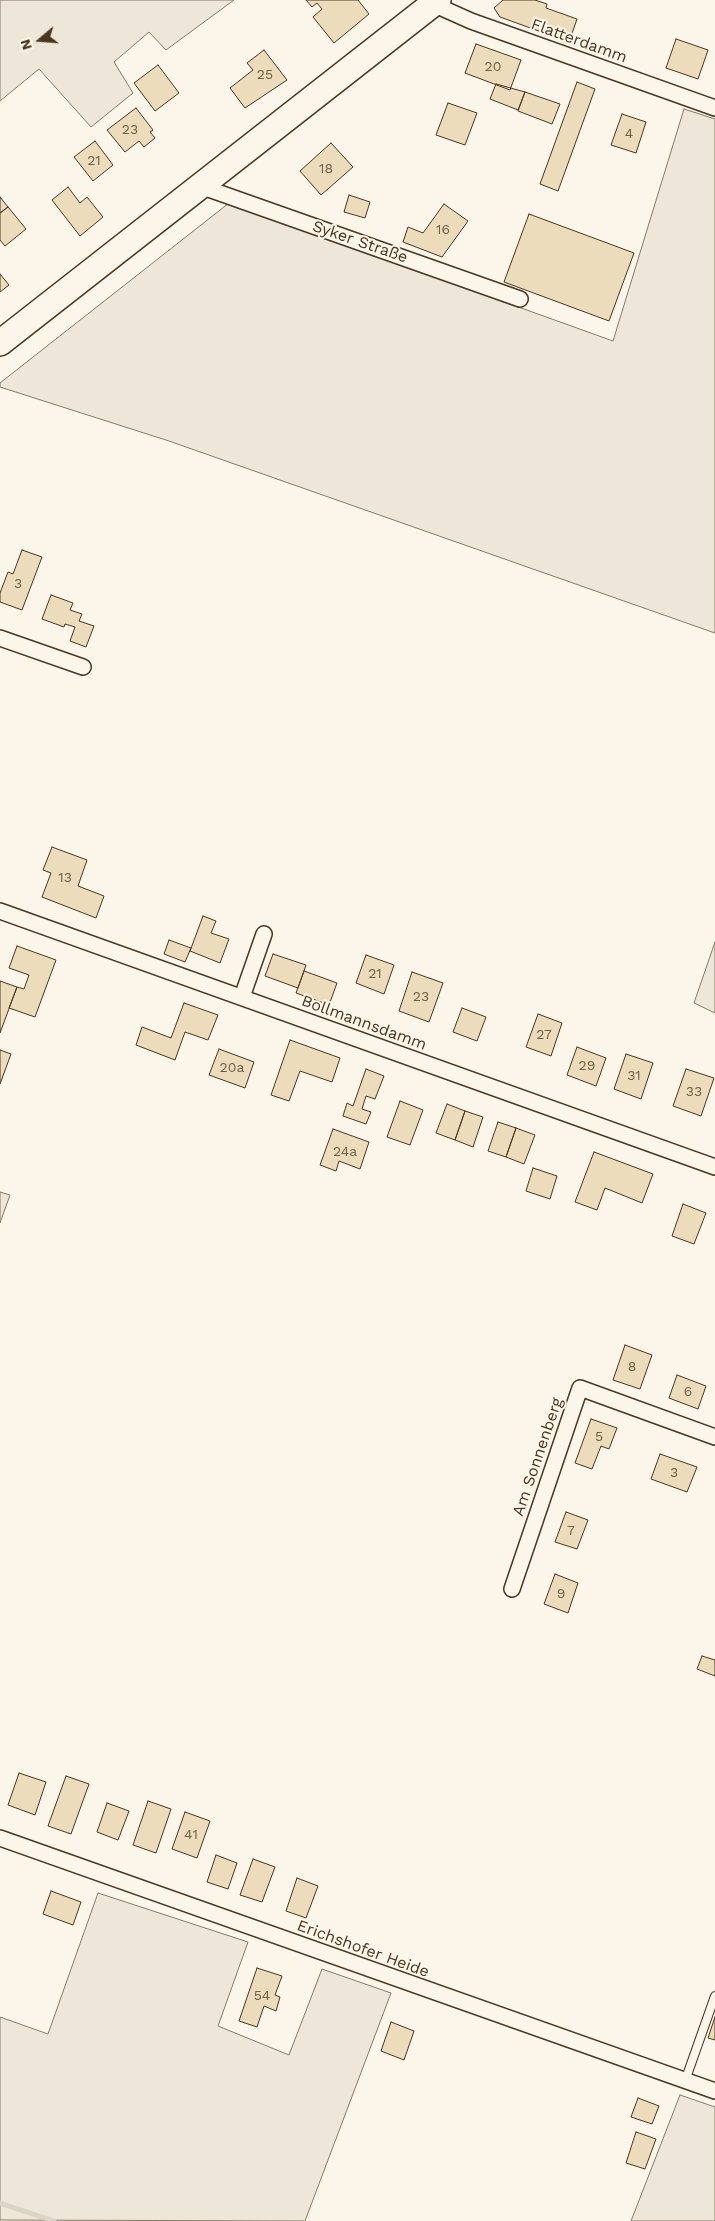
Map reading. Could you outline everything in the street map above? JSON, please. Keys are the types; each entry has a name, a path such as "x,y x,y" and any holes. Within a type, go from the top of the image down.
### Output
{"main road":[{"path":"0,343 435,2"}],"street":[{"name":"Flatterdamm","path":"435,2 471,21 715,108"},
{"name":"Syker Straße","path":"200,186 520,299"},
{"path":"0,638 83,667"},
{"name":"Bollmannsdamm","path":"0,911 715,1167"},
{"path":"242,997 264,934"},
{"name":"Am Sonnenberg","path":"512,1589 580,1388 715,1438"},
{"name":"Erichshofer Heide","path":"0,1838 715,2091"}],"lane":[{"path":"685,2081 715,1996"}],"shaded area":[{"path":"0,0 234,0 166,50 149,32 114,62 133,93 91,127 39,69 0,101"},
{"path":"684,109 715,119 715,633 169,441 0,387 0,383 229,203 613,341"},
{"path":"715,942 715,1013 694,1003"},
{"path":"0,1192 10,1195 0,1223"},
{"path":"98,1893 248,1942 218,2026 289,2055 322,1969 391,1993 305,2221 0,2220 0,2017 48,2034"},
{"path":"680,2095 715,2107 715,2221 631,2221"}],"building":[{"path":"306,0 358,0 369,14 334,43 313,17 322,9 317,3 312,7"},
{"path":"503,0 535,0 547,4 546,8 577,19 569,42 500,17 494,8"},
{"path":"676,39 708,50 698,79 666,68"},
{"path":"476,44 521,60 510,90 465,73"},
{"path":"264,50 287,80 245,108 230,88 253,70 247,63"},
{"path":"158,65 179,93 155,111 134,83"},
{"path":"577,82 595,89 558,191 540,184"},
{"path":"496,84 525,92 518,110 490,99"},
{"path":"525,92 560,104 552,124 518,111"},
{"path":"448,103 477,113 465,145 436,135"},
{"path":"136,108 153,130 150,132 155,138 144,147 139,141 125,152 107,130"},
{"path":"622,114 646,122 636,153 611,145"},
{"path":"95,141 113,165 93,181 74,157"},
{"path":"331,143 353,167 321,195 300,171"},
{"path":"68,187 80,203 87,197 103,217 80,236 52,200"},
{"path":"349,195 370,202 365,218 344,212"},
{"path":"0,197 8,207 0,213"},
{"path":"444,204 468,221 442,257 403,242 408,227 423,233"},
{"path":"8,207 26,229 5,246 0,240 0,213"},
{"path":"529,214 634,253 609,321 504,282"},
{"path":"0,274 9,285 0,292"},
{"path":"22,550 42,557 22,610 0,602 0,593 8,572 13,574"},
{"path":"51,595 73,603 70,610 82,614 79,621 94,626 86,647 70,641 75,627 65,624 64,627 42,619"},
{"path":"52,847 87,860 78,886 104,896 96,918 42,897 51,873 43,870"},
{"path":"203,916 216,921 211,933 229,939 220,963 190,951"},
{"path":"169,940 191,948 185,962 164,954"},
{"path":"17,946 56,960 35,1017 9,1008 17,987 24,989 29,975 9,968"},
{"path":"273,954 306,965 298,988 265,976"},
{"path":"366,955 394,965 384,994 356,983"},
{"path":"304,971 337,983 329,1005 296,993"},
{"path":"412,972 443,983 429,1022 399,1011"},
{"path":"0,981 17,987 0,1033"},
{"path":"184,1003 218,1015 208,1040 185,1032 175,1060 136,1045 142,1027 171,1038"},
{"path":"462,1008 486,1017 477,1041 453,1032"},
{"path":"538,1014 562,1023 551,1056 526,1047"},
{"path":"290,1040 340,1058 332,1082 300,1071 289,1101 271,1095"},
{"path":"577,1047 606,1058 596,1086 567,1075"},
{"path":"219,1049 254,1062 245,1088 209,1075"},
{"path":"0,1050 11,1054 0,1084"},
{"path":"626,1054 653,1063 641,1099 614,1089"},
{"path":"366,1069 384,1076 375,1099 366,1096 362,1109 371,1112 366,1124 343,1116 347,1103 353,1106"},
{"path":"686,1069 714,1078 701,1116 673,1106"},
{"path":"400,1101 423,1110 410,1145 387,1137"},
{"path":"447,1104 465,1111 455,1140 436,1133"},
{"path":"465,1111 483,1117 473,1147 455,1140"},
{"path":"498,1122 516,1128 506,1157 488,1151"},
{"path":"516,1128 535,1135 524,1164 506,1157"},
{"path":"333,1129 369,1142 360,1169 339,1161 336,1171 320,1165"},
{"path":"594,1152 653,1174 642,1203 605,1188 597,1210 575,1202"},
{"path":"533,1168 557,1176 550,1199 526,1191"},
{"path":"683,1204 706,1213 694,1244 672,1236"},
{"path":"625,1345 652,1355 640,1389 613,1380"},
{"path":"677,1375 706,1386 698,1409 669,1398"},
{"path":"591,1419 617,1428 609,1449 601,1446 592,1469 575,1463"},
{"path":"660,1454 697,1467 687,1492 651,1479"},
{"path":"566,1512 588,1520 577,1549 555,1542"},
{"path":"555,1574 578,1583 568,1613 544,1604"},
{"path":"702,1656 715,1660 715,1676 697,1669"},
{"path":"19,1773 46,1782 35,1815 8,1805"},
{"path":"66,1776 89,1784 71,1834 48,1826"},
{"path":"148,1801 171,1809 156,1853 133,1845"},
{"path":"107,1803 129,1811 118,1840 97,1832"},
{"path":"185,1812 210,1821 197,1858 172,1849"},
{"path":"216,1855 237,1863 228,1889 207,1882"},
{"path":"253,1859 275,1867 262,1902 240,1895"},
{"path":"297,1878 318,1886 306,1918 286,1911"},
{"path":"51,1891 81,1902 73,1925 43,1914"},
{"path":"257,1968 282,1976 275,1995 280,1997 276,2011 264,2006 257,2027 239,2021"},
{"path":"715,2017 715,2040 708,2038"},
{"path":"391,2022 414,2031 404,2060 381,2051"},
{"path":"638,2098 659,2106 652,2124 631,2117"},
{"path":"636,2132 656,2139 645,2169 626,2163"}],"waterway":[{"path":"0,2203 54,2221"}]}
